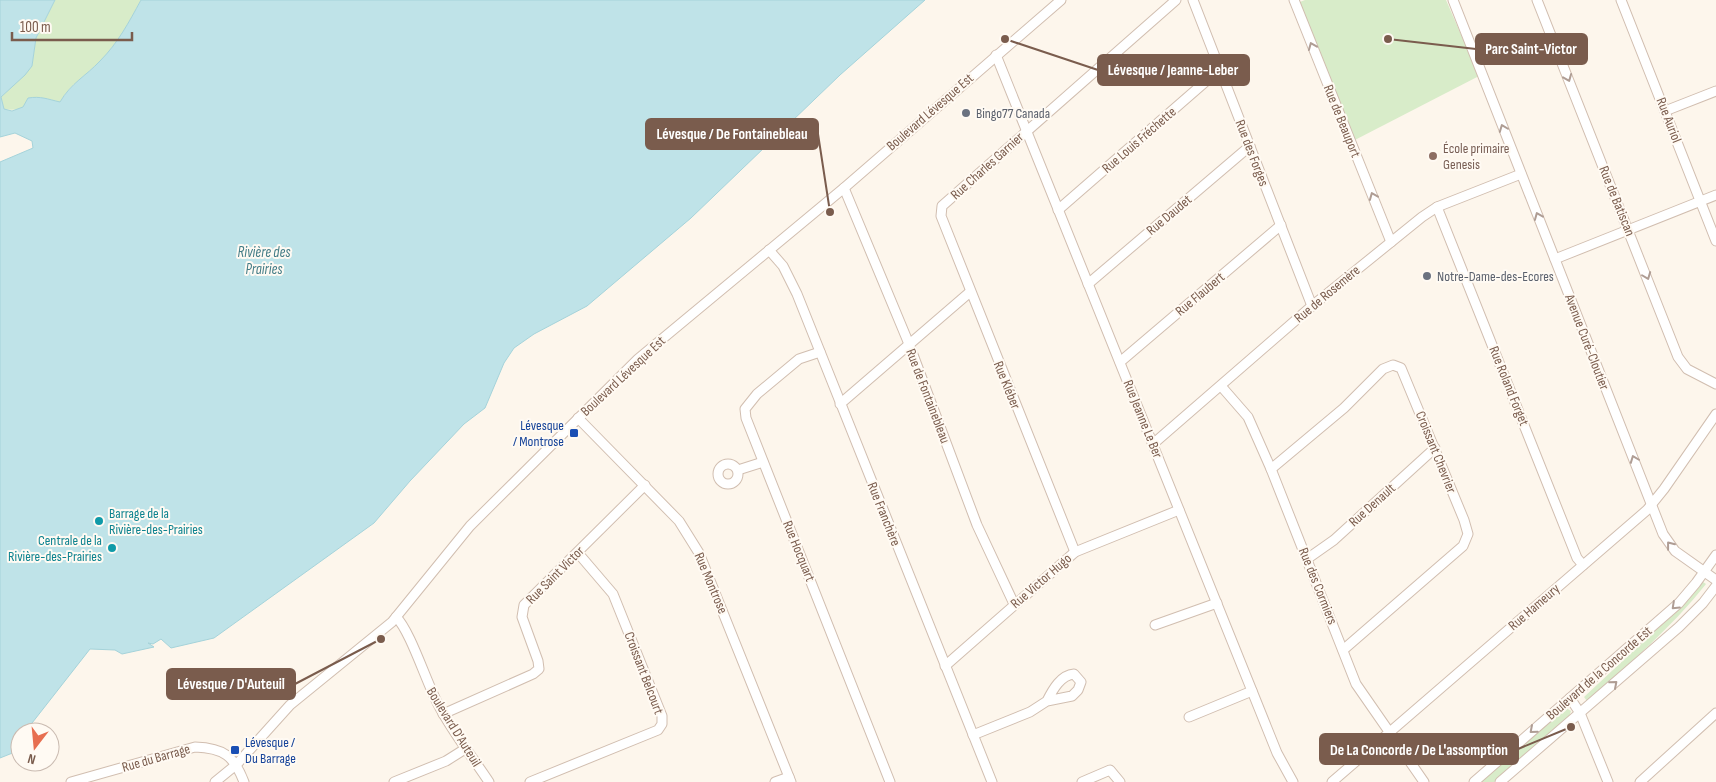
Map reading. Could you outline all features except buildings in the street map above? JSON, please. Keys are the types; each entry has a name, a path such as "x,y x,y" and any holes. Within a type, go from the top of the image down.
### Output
{"street":[{"name":"Boulevard Lévesque Est","path":"215,782 237,764 290,705 378,634 396,617 470,526 638,359 844,188 1061,0"},
{"name":"Rue Charles Garnier","path":"942,216 942,206 1176,0"},
{"name":"Rue des Forges","path":"1192,0 1312,306"},
{"name":"Rue de Beauport","path":"1294,0 1391,242"},
{"name":"Avenue Curé-Cloutier","path":"1453,0 1669,545 1716,580"},
{"name":"Rue de Batiscan","path":"1537,0 1680,360 1690,371 1716,384"},
{"name":"Rue Auriol","path":"1621,0 1716,240"},
{"name":"Rue Jeanne Le Ber","path":"996,55 1277,753 1293,782"},
{"name":"Rue Louis Fréchette","path":"1058,210 1220,69"},
{"path":"1665,111 1716,91"},
{"name":"Rue Daudet","path":"1088,284 1250,146"},
{"name":"Rue de Rosemère","path":"1153,444 1312,306 1437,206 1521,174"},
{"name":"Rue de Fontainebleau","path":"844,188 909,344 977,525 1014,604"},
{"path":"1555,259 1716,195"},
{"name":"Rue Roland Forget","path":"1437,206 1578,558 1583,565"},
{"name":"Rue Kléber","path":"942,216 970,292 1075,552"},
{"name":"Rue Flaubert","path":"1120,362 1281,225"},
{"name":"Rue Franchère","path":"769,250 783,266 790,280 992,782"},
{"path":"840,404 970,292"},
{"name":"Rue Hocquart","path":"820,352 799,359 757,394 745,409 746,418 890,782"},
{"name":"Croissant Chevrier","path":"1271,469 1344,408 1384,368 1393,365 1401,368 1464,520 1468,534 1462,546 1343,650"},
{"name":"Rue des Cormiers","path":"1221,386 1248,417 1271,469 1356,684 1424,782"},
{"name":"Rue Hameury","path":"1332,782 1652,505 1716,414"},
{"name":"Rue Montrose","path":"578,418 679,521 699,553 790,779"},
{"name":"Rue Denault","path":"1307,559 1334,540 1434,448"},
{"path":"738,470 764,462"},
{"name":"Rue Saint Victor","path":"443,714 533,674 539,669 538,661 522,617 524,605 645,485"},
{"name":"Rue Victor Hugo","path":"945,666 1075,552 1179,510"},
{"name":"Croissant Belcourt","path":"530,782 658,730 662,724 662,716 613,594 578,552"},
{"name":"Boulevard de la Concorde Est","path":"1474,782 1675,606 1716,555"},
{"name":"Boulevard de la Concorde Est","path":"1500,782 1688,619 1716,586"},
{"path":"1155,625 1217,603"},
{"name":"Boulevard D'Auteuil","path":"396,617 404,626 427,684 443,714 489,782"},
{"path":"1189,716 1252,691"},
{"path":"1570,698 1580,713 1608,782"},
{"path":"973,735 1030,712 1047,701"},
{"path":"1640,782 1716,714"},
{"name":"Rue du Barrage","path":"71,782 195,747 212,747 222,751 237,764"},
{"path":"394,782 446,761 466,749"},
{"path":"237,764 244,782"},
{"path":"1082,782 1110,770 1120,782"},
{"path":"775,782 790,779"}],"green space":[{"path":"55,0 141,0 118,40 95,66 68,90 60,102 11,110 4,109 1,97 32,66 36,38"},
{"path":"1305,0 1446,0 1479,76 1351,142 1300,2"},
{"path":"1703,582 1706,584 1664,631 1587,701 1584,697 1687,601"},
{"path":"1566,708 1571,711 1569,717 1494,782 1480,782"}],"water":[{"name":"Rivière des Prairies","path":"0,0 55,0 36,38 32,66 1,97 4,109 12,111 23,107 28,98 33,97 60,102 64,95 112,47 141,0 925,0 840,75 691,218 587,306 534,334 514,348 504,363 485,408 464,424 410,481 374,523 214,638 171,648 161,639 153,644 148,643 154,647 122,654 115,650 90,649 33,722 10,722 10,754 0,758 0,162 33,148 32,141 15,133 0,137"}],"place":[{"name":"Lévesque / Jeanne-Leber","path":"1005,39"},
{"name":"Parc Saint-Victor","path":"1388,39"},
{"name":"Bingo77 Canada","path":"966,113"},
{"name":"École primaire Genesis","path":"1433,156"},
{"name":"Lévesque / De Fontainebleau","path":"830,212"},
{"name":"Notre-Dame-des-Ecores","path":"1427,276"},
{"name":"Lévesque / Montrose","path":"574,433"},
{"name":"Barrage de la Rivière-des-Prairies","path":"99,521"},
{"name":"Centrale de la Rivière-des-Prairies","path":"112,548"},
{"name":"Lévesque / D'Auteuil","path":"381,639"},
{"name":"De La Concorde / De L'assomption","path":"1571,727"},
{"name":"Lévesque / Du Barrage","path":"235,750"}]}
